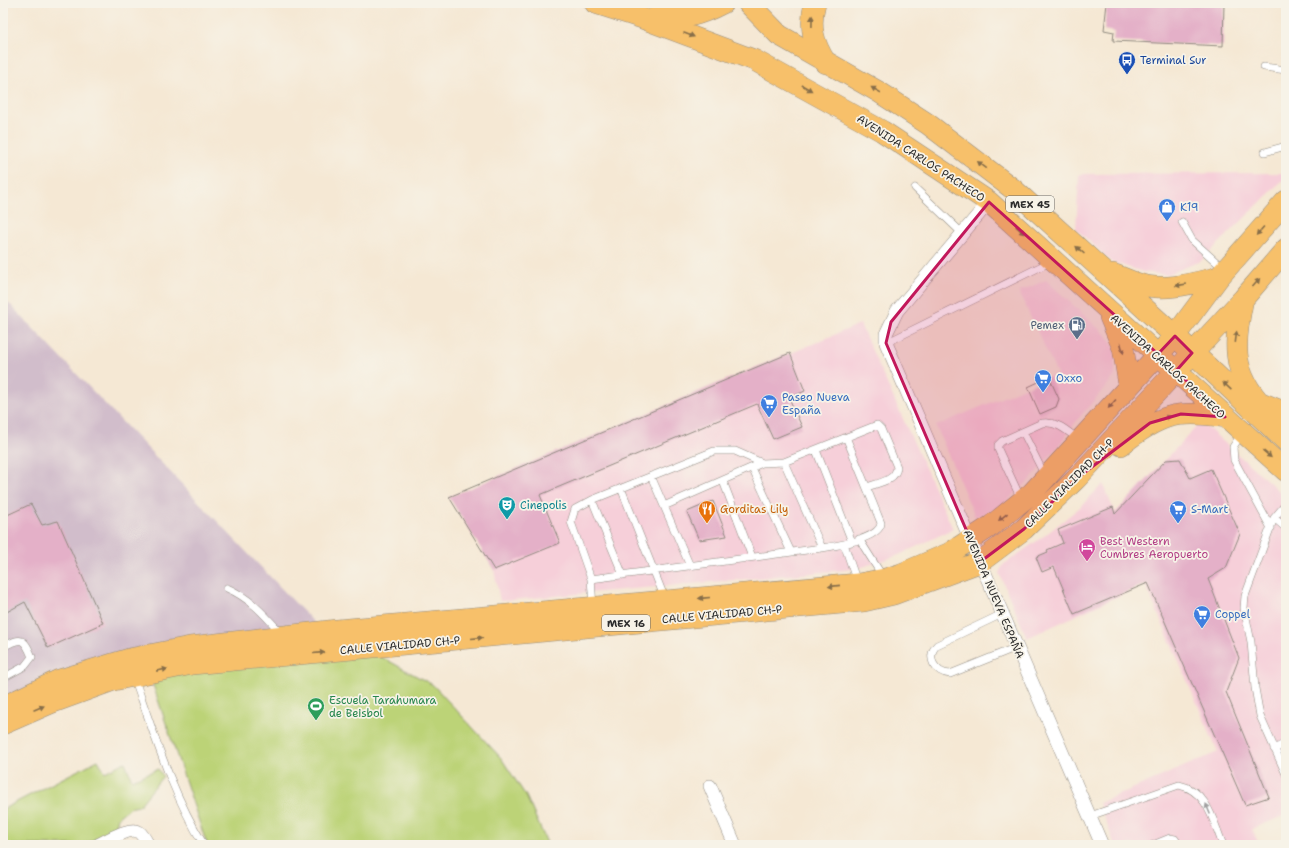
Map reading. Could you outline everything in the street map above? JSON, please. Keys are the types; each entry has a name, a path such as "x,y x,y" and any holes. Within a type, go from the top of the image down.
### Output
{"main road":[{"name":"AVENIDA CARLOS PACHECO","path":"595,3 639,16 754,60 774,70 882,131 988,202 1109,312 1158,354 1242,433 1286,471"},
{"path":"639,16 680,18 704,12 723,3"},
{"name":"MEX 45","path":"748,3 779,35 879,92 928,124 1013,188 1175,336 1286,441"},
{"path":"815,3 811,17 812,34 817,50 826,63"},
{"name":"CALLE VIALIDAD CH-P","path":"889,586 970,540 1022,501 1047,478 1129,385 1175,336 1222,274 1286,201"},
{"name":"CALLE VIALIDAD CH-P","path":"3,707 59,680 131,667 192,664 285,646 861,593 980,562 1024,529 1076,479 1243,299 1286,248"},
{"path":"1103,270 1140,284 1156,286 1184,285 1222,274"},
{"path":"1243,299 1235,354 1247,384 1259,402 1286,428"},
{"path":"1109,312 1122,348 1129,385"},
{"path":"1259,402 1286,413"},
{"path":"1076,479 1150,423 1180,414 1197,413 1225,417"},
{"name":"CALLE VIALIDAD CH-P","path":"3,724 51,703 114,680 131,667"}],"street":[{"path":"886,343 886,334 897,311 988,202"},
{"name":"AVENIDA NUEVA ESPAÑA","path":"886,343 1102,845"},
{"path":"710,786 736,845"},
{"path":"98,845 134,830 141,833 148,845"}],"lane":[{"path":"1264,67 1286,70"},
{"path":"1265,152 1286,146"},
{"path":"915,188 962,233"},
{"path":"1182,222 1192,240 1222,274"},
{"path":"886,343 1052,261"},
{"path":"1022,501 998,449 1002,441 1042,423 1054,422 1080,441"},
{"path":"664,506 762,463 784,462 875,425 881,429 897,468 892,478 867,487"},
{"path":"1023,432 1047,478"},
{"path":"1242,433 1233,447 1234,460 1271,528"},
{"path":"591,579 822,548 844,544 876,533 881,527 881,524 846,436"},
{"path":"816,450 856,540 889,586"},
{"path":"593,617 591,579 571,522 575,509 592,500 714,451 735,451 762,463"},
{"path":"784,462 822,548"},
{"path":"752,468 791,552"},
{"path":"651,476 690,566"},
{"path":"723,481 752,557"},
{"path":"621,488 655,570 667,611"},
{"path":"592,500 623,574"},
{"path":"1286,504 1274,518 1245,596 1244,608 1251,642 1258,708 1274,749 1286,774"},
{"path":"1274,518 1286,528"},
{"path":"844,544 861,593"},
{"path":"226,588 241,594 257,606 285,646"},
{"path":"1002,614 937,645 931,654 932,663 937,670 950,674 1017,647"},
{"path":"3,647 17,639 21,640 28,645 32,657 25,666 3,678"},
{"path":"131,667 167,767 187,815 204,845"},
{"path":"1274,749 1286,743"},
{"path":"1090,816 1179,785 1184,786 1198,793 1205,801 1223,845"},
{"path":"1153,845 1170,838 1175,839 1178,845"}],"highlighted area":[{"path":"989,202 1158,354 1175,336 1192,353 1176,371 1225,417 1181,414 1150,423 1076,479 1024,529 980,562 886,343 891,322"}],"shaded area":[{"name":"K19","path":"1286,173 1286,177 1201,261 1166,275 1143,272 1112,262 1076,229 1079,174"},
{"path":"1046,280 1108,337 1115,348 1115,376 1078,419 1057,448 1029,481 998,509 975,517 936,426 1057,374 1019,292"},
{"path":"3,297 322,631 3,704"},
{"name":"Paseo Nueva España","path":"860,324 953,529 899,555 856,569 500,601 494,570 449,497"},
{"path":"1201,422 1286,497 1286,815 1252,829 1258,842 1252,845 1115,845 1099,803 1218,752 1145,584 1027,638 999,573 1003,565 1044,536 1079,508 1103,484 1115,513"}],"green space":[{"name":"Escuela Tarahumara de Beisbol","path":"365,648 433,685 501,758 526,796 548,845 207,845 149,673"},
{"path":"98,760 105,772 125,762 132,780 158,769 163,776 139,806 129,808 118,817 116,827 112,832 82,845 3,845 3,809"}],"building":[{"path":"1107,3 1224,3 1223,46 1113,41 1114,32 1104,30"},
{"path":"790,353 805,391 789,398 802,427 773,439 757,404 540,495 560,543 494,570 449,497"},
{"name":"Oxxo","path":"1049,377 1059,399 1056,407 1040,414 1028,387"},
{"path":"1180,459 1190,478 1211,469 1240,534 1226,568 1208,579 1239,658 1226,692 1269,797 1245,805 1148,583 1074,614 1054,567 1042,572 1036,557 1063,543 1058,530 1113,507 1115,514 1166,460"},
{"name":"Gorditas Lily","path":"713,501 727,536 699,540 687,512"},
{"path":"31,504 42,525 58,521 103,623 48,648 25,602 3,614 3,517"}],"place":[{"name":"Terminal Sur","path":"1127,75"},
{"name":"K19","path":"1167,222"},
{"name":"Pemex","path":"1077,340"},
{"name":"Oxxo","path":"1043,393"},
{"name":"Paseo Nueva España","path":"769,418"},
{"name":"Cinepolis","path":"507,520"},
{"name":"Gorditas Lily","path":"707,524"},
{"name":"S-Mart","path":"1178,524"},
{"name":"Best Western Cumbres Aeropuerto","path":"1087,562"},
{"name":"Coppel","path":"1202,629"},
{"name":"Escuela Tarahumara de Beisbol","path":"316,721"}]}
